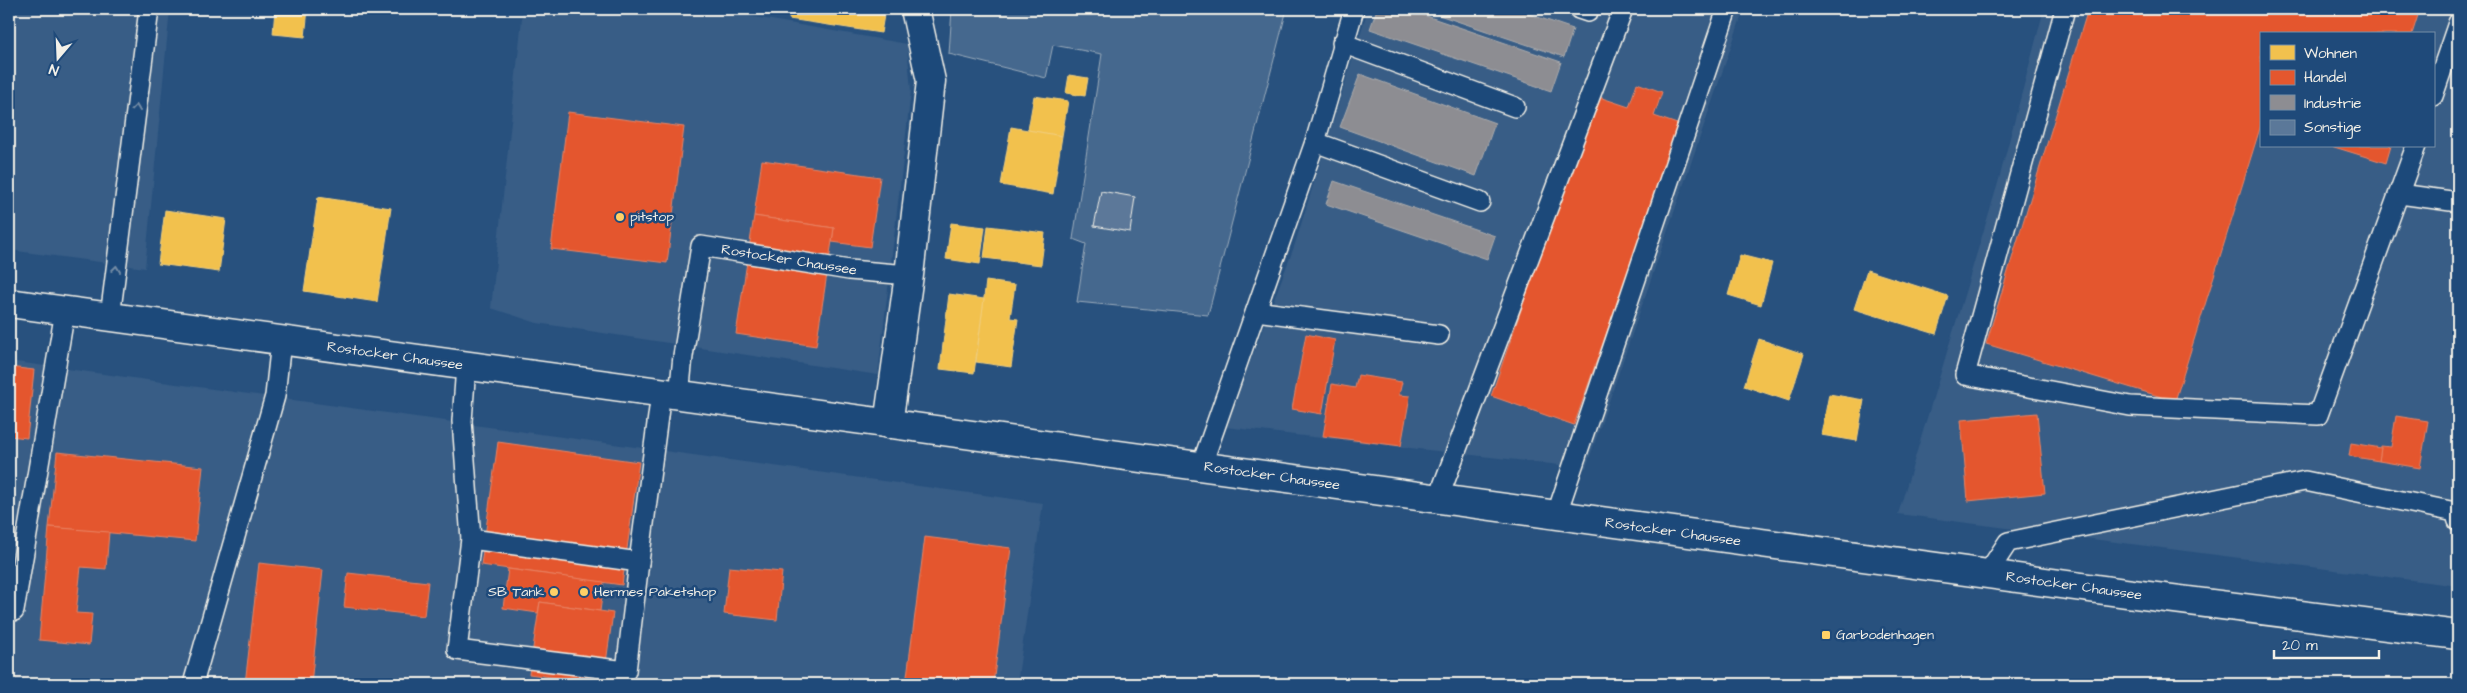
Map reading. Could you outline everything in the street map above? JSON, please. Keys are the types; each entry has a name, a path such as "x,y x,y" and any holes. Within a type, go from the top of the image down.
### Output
{"main road":[{"path":"888,424 931,81 916,9"},
{"name":"Rostocker Chaussee","path":"9,304 1556,516 2458,635"}],"lane":[{"path":"110,317 149,9"},
{"path":"1201,467 1315,142 1342,43 1354,9"},
{"path":"1438,499 1623,9"},
{"path":"1556,516 1727,9"},
{"path":"2065,9 1965,375 2130,406 2318,415 2415,148"},
{"path":"2434,93 2458,23"},
{"path":"1342,43 1515,107"},
{"path":"1315,142 1480,202"},
{"path":"2400,194 2458,202"},
{"name":"Rostocker Chaussee","path":"670,394 683,356 701,246 848,270 908,275"},
{"path":"14,610 65,311"},
{"path":"1256,311 1439,335"},
{"path":"193,684 275,396 281,341"},
{"path":"466,366 462,421 471,539 457,650 626,670 639,562 670,394"},
{"path":"1988,574 2008,542 2305,481 2455,512 2458,521"},
{"path":"471,539 639,562"}],"shaded area":[{"path":"9,9 170,9 145,268 9,250"},
{"path":"523,9 709,9 907,44 911,91 878,375 537,323 491,308"},
{"path":"952,9 1287,9 1208,315 1077,302 1086,244 1073,239 1102,54 1053,45 1046,78 949,54"},
{"path":"1368,9 1744,9 1586,468 1225,427 1294,247"},
{"path":"2044,9 2458,9 2458,586 1898,514 1998,183"},
{"path":"9,361 1043,503 1017,684 9,684"}],"building: Wohnen":[{"path":"275,9 308,9 305,37 273,34"},
{"path":"791,9 885,9 881,33 789,19"},
{"path":"1069,75 1088,78 1085,96 1066,93"},
{"path":"1034,96 1068,101 1062,136 1028,130"},
{"path":"1011,127 1062,136 1053,194 1001,185"},
{"path":"318,197 391,208 377,302 304,291"},
{"path":"165,210 226,219 219,272 158,264"},
{"path":"951,223 985,227 980,264 946,259"},
{"path":"988,226 1045,233 1041,265 984,258"},
{"path":"1740,255 1772,263 1761,305 1728,295"},
{"path":"1867,270 1948,296 1936,334 1854,309"},
{"path":"986,281 1015,285 1010,318 1018,319 1011,367 976,362"},
{"path":"949,294 984,299 974,373 940,369"},
{"path":"1759,339 1804,354 1789,401 1744,386"},
{"path":"1829,394 1864,400 1857,441 1821,435"}],"building: Handel":[{"path":"2088,9 2420,9 2413,32 2260,32 2260,128 2175,401 1986,344"},
{"path":"1637,83 1662,92 1654,116 1680,125 1574,425 1491,396 1596,96 1629,107"},
{"path":"568,112 684,127 667,263 551,249"},
{"path":"2337,148 2390,148 2386,163"},
{"path":"762,160 880,177 870,247 832,242 834,228 754,216"},
{"path":"754,216 834,228 816,346 736,334"},
{"path":"1306,334 1335,340 1322,414 1292,409"},
{"path":"9,367 34,370 27,438 9,436"},
{"path":"1358,375 1402,382 1399,395 1410,396 1401,446 1323,436 1332,384 1355,388"},
{"path":"2037,413 2045,493 1968,501 1961,420"},
{"path":"2396,416 2428,421 2420,468 2379,461 2381,446 2391,447"},
{"path":"498,442 639,462 622,585 481,565"},
{"path":"2351,443 2381,448 2379,461 2349,456"},
{"path":"57,452 203,467 195,541 49,527"},
{"path":"49,527 109,532 106,569 81,567 76,613 92,614 89,645 39,640"},
{"path":"925,537 1011,548 993,684 906,684"},
{"path":"259,563 323,570 311,684 245,684"},
{"path":"729,567 782,572 777,620 724,614"},
{"name":"SB Tank","path":"508,569 604,582 600,611 540,602 538,613 503,608"},
{"path":"348,573 428,582 424,616 344,607"},
{"path":"540,602 613,613 603,684 529,674"}],"building: Industrie":[{"path":"1377,9 1406,9 1561,62 1551,91 1370,29"},
{"path":"1421,9 1514,9 1573,29 1564,57"},
{"path":"1360,74 1495,123 1476,176 1340,127"},
{"path":"1334,181 1495,236 1487,259 1326,204"}],"building: Sonstige":[{"path":"1101,191 1135,197 1130,232 1094,226"}],"place":[{"name":"pitstop","path":"620,217"},
{"name":"SB Tank","path":"554,592"},
{"name":"Hermes Paketshop","path":"584,592"},
{"name":"Garbodenhagen","path":"1826,635"}]}
